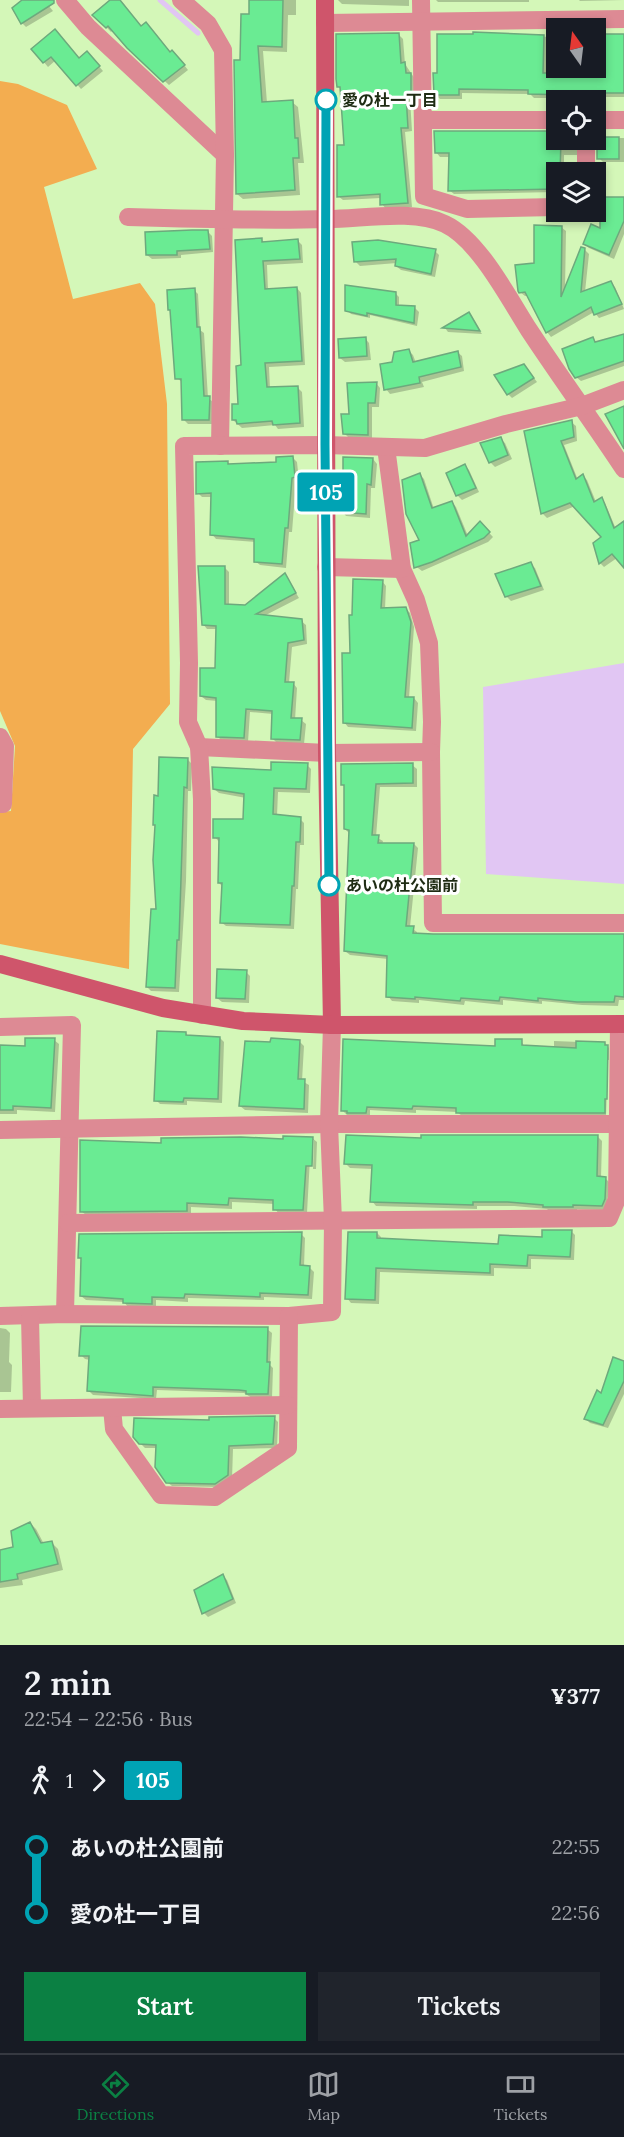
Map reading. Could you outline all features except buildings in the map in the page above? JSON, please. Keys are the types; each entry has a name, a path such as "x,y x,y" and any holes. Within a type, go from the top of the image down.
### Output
{"street":[{"path":"65,0 88,27 225,155"},
{"path":"181,0 208,24 223,50 225,155 220,446"},
{"path":"0,1316 65,1314 289,1316 332,1312 333,1221 330,1124 332,1025 325,445 327,219 325,0"},
{"path":"421,0 424,196 467,209 546,207"},
{"path":"325,23 624,19"},
{"path":"423,120 546,120"},
{"path":"606,120 624,120"},
{"path":"128,218 327,219 402,216 446,224 465,239 491,270 624,469"},
{"path":"202,1015 202,799 199,747 188,722 189,663 184,446 325,445 425,448 506,424 582,406 624,390"},
{"path":"386,447 402,569 416,600 429,643 432,722 433,923 624,923"},
{"path":"326,567 402,569"},
{"path":"0,737 5,746 3,804 0,804"},
{"path":"199,747 327,753 431,752"},
{"path":"0,964 163,1008 243,1021 332,1025 621,1024 621,1124 617,1199 609,1218 68,1223"},
{"path":"0,1028 72,1025 65,1314"},
{"path":"0,1130 330,1124 621,1124"},
{"path":"30,1316 32,1408"},
{"path":"112,1408 114,1429 161,1495 214,1497 288,1448 289,1316"},
{"path":"0,1409 288,1406"}],"shaded area":[{"path":"0,81 18,84 67,105 97,169 44,187 73,299 140,283 155,304 167,404 170,704 133,749 129,969 0,944 0,812 11,811 15,746 0,711"},
{"path":"624,663 624,884 486,874 483,687"}],"waterway":[{"path":"160,0 198,33"}],"bus line":[{"name":"105","path":"326,100 325,445 329,885"}],"place":[{"name":"愛の杜一丁目","path":"326,100"},
{"name":"あいの杜公園前","path":"329,885"}]}
